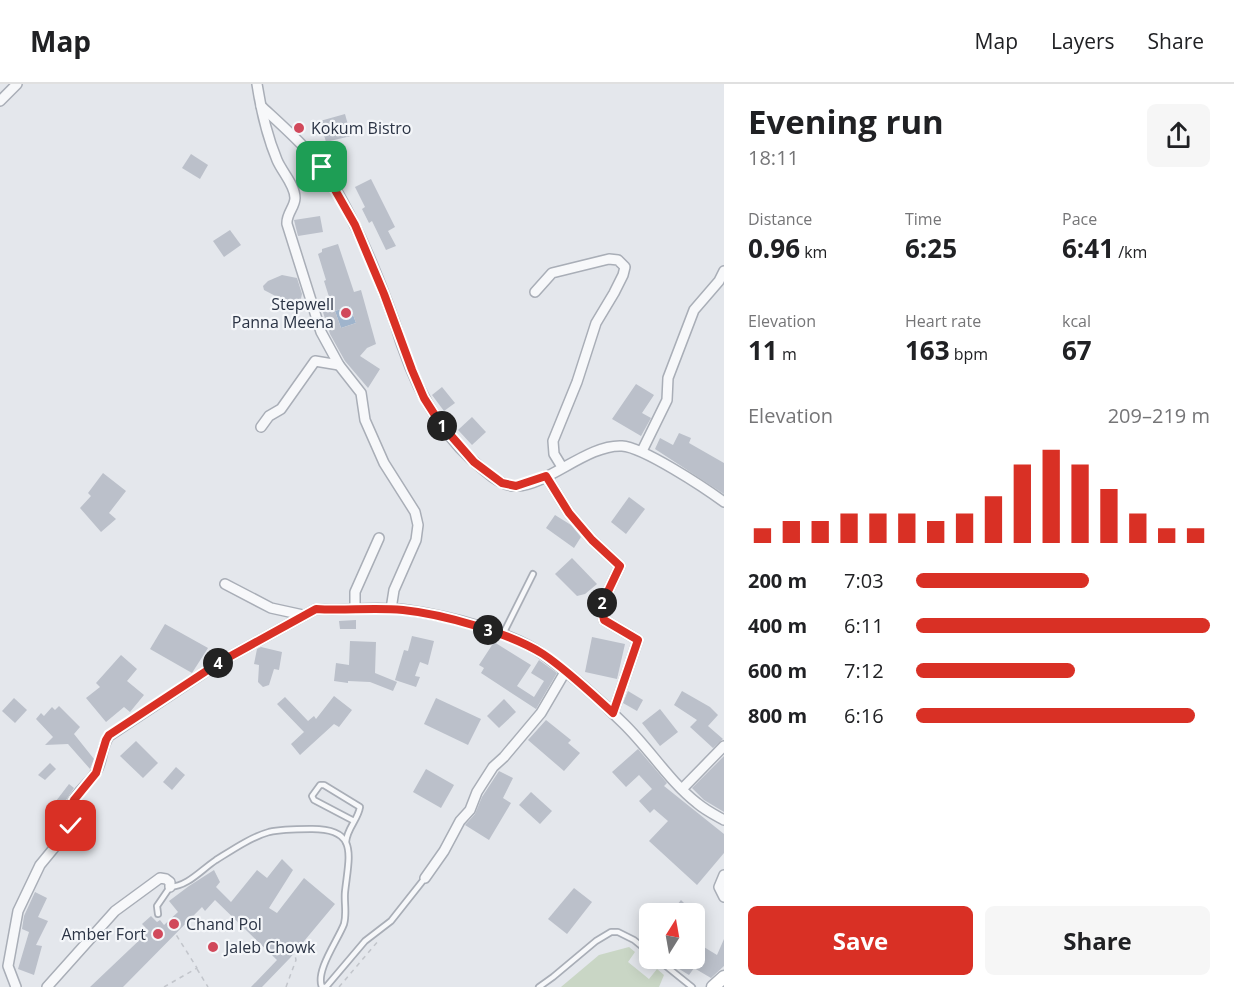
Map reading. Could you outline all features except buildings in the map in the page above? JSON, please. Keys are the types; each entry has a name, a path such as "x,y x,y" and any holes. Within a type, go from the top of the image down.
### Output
{"main road":[{"path":"712,987 724,977"}],"street":[{"path":"0,101 17,84"},
{"path":"257,84 277,160 295,196 294,204 286,217 288,229 306,279 317,322 339,365 361,393 365,420 384,463 415,512 418,525 416,540 394,590 391,609"},
{"path":"261,106 309,150 334,187 355,225 418,384 431,409 450,436 474,462 502,483 516,486 546,476 612,446 625,446 642,451 724,502"},
{"path":"535,292 552,273 609,259 618,260 625,267 614,293 596,323 577,382 553,441 554,454 562,467"},
{"path":"642,451 667,400 668,378 694,310 719,281 724,271"},
{"path":"261,427 269,416 281,409 315,361 339,365"},
{"path":"546,476 569,513 592,540 620,566 601,606 604,620 638,640 613,713"},
{"path":"355,608 355,591 379,538"},
{"path":"225,584 271,608 303,615"},
{"path":"16,987 8,966 18,911 40,865 71,826 71,806 96,773 109,735 220,662 316,609 406,610 503,634 543,654 613,713 697,803 724,820"},
{"path":"425,878 444,851 460,821 470,810 477,792 493,767 541,713 565,672"},
{"path":"682,789 724,747"},
{"path":"724,875 719,887 724,897"},
{"path":"47,987 115,911 160,878 170,882 170,887"}],"lane":[{"path":"503,634 533,574"},
{"path":"346,842 347,832 354,821 360,807 324,785 317,788 312,796 314,800 354,821"},
{"path":"158,914 157,906 170,887 181,886 218,859 258,836 269,832 307,829 337,832 349,848 345,921 320,978 322,987 326,987 365,941 391,921 425,878"},
{"path":"539,987 596,941 611,932 618,932 639,943"},
{"path":"670,969 692,987"}],"path":[{"path":"339,987 383,936 391,921"},
{"path":"176,933 208,987"},
{"path":"286,987 296,960 295,955"},
{"path":"164,987 197,968"}],"green space":[{"path":"629,947 635,952 628,962 649,979 657,969 664,975 659,987 561,987 599,955"}],"water":[{"path":"350,306 356,323 341,328 335,311"}],"place":[{"name":"Kokum Bistro","path":"299,128"},
{"name":"Stepwell Panna Meena","path":"346,313"},
{"name":"Chand Pol","path":"174,924"},
{"name":"Amber Fort","path":"158,934"},
{"name":"Jaleb Chowk","path":"213,947"}],"route":[{"path":"71,826 71,806 96,773 109,735 220,662 316,609 406,610 510,636 543,654 613,713 638,640 604,620 601,606 620,566 592,540 569,513 546,476 524,485 509,486 502,483 474,462 440,423 424,398 355,225 322,167"}]}
